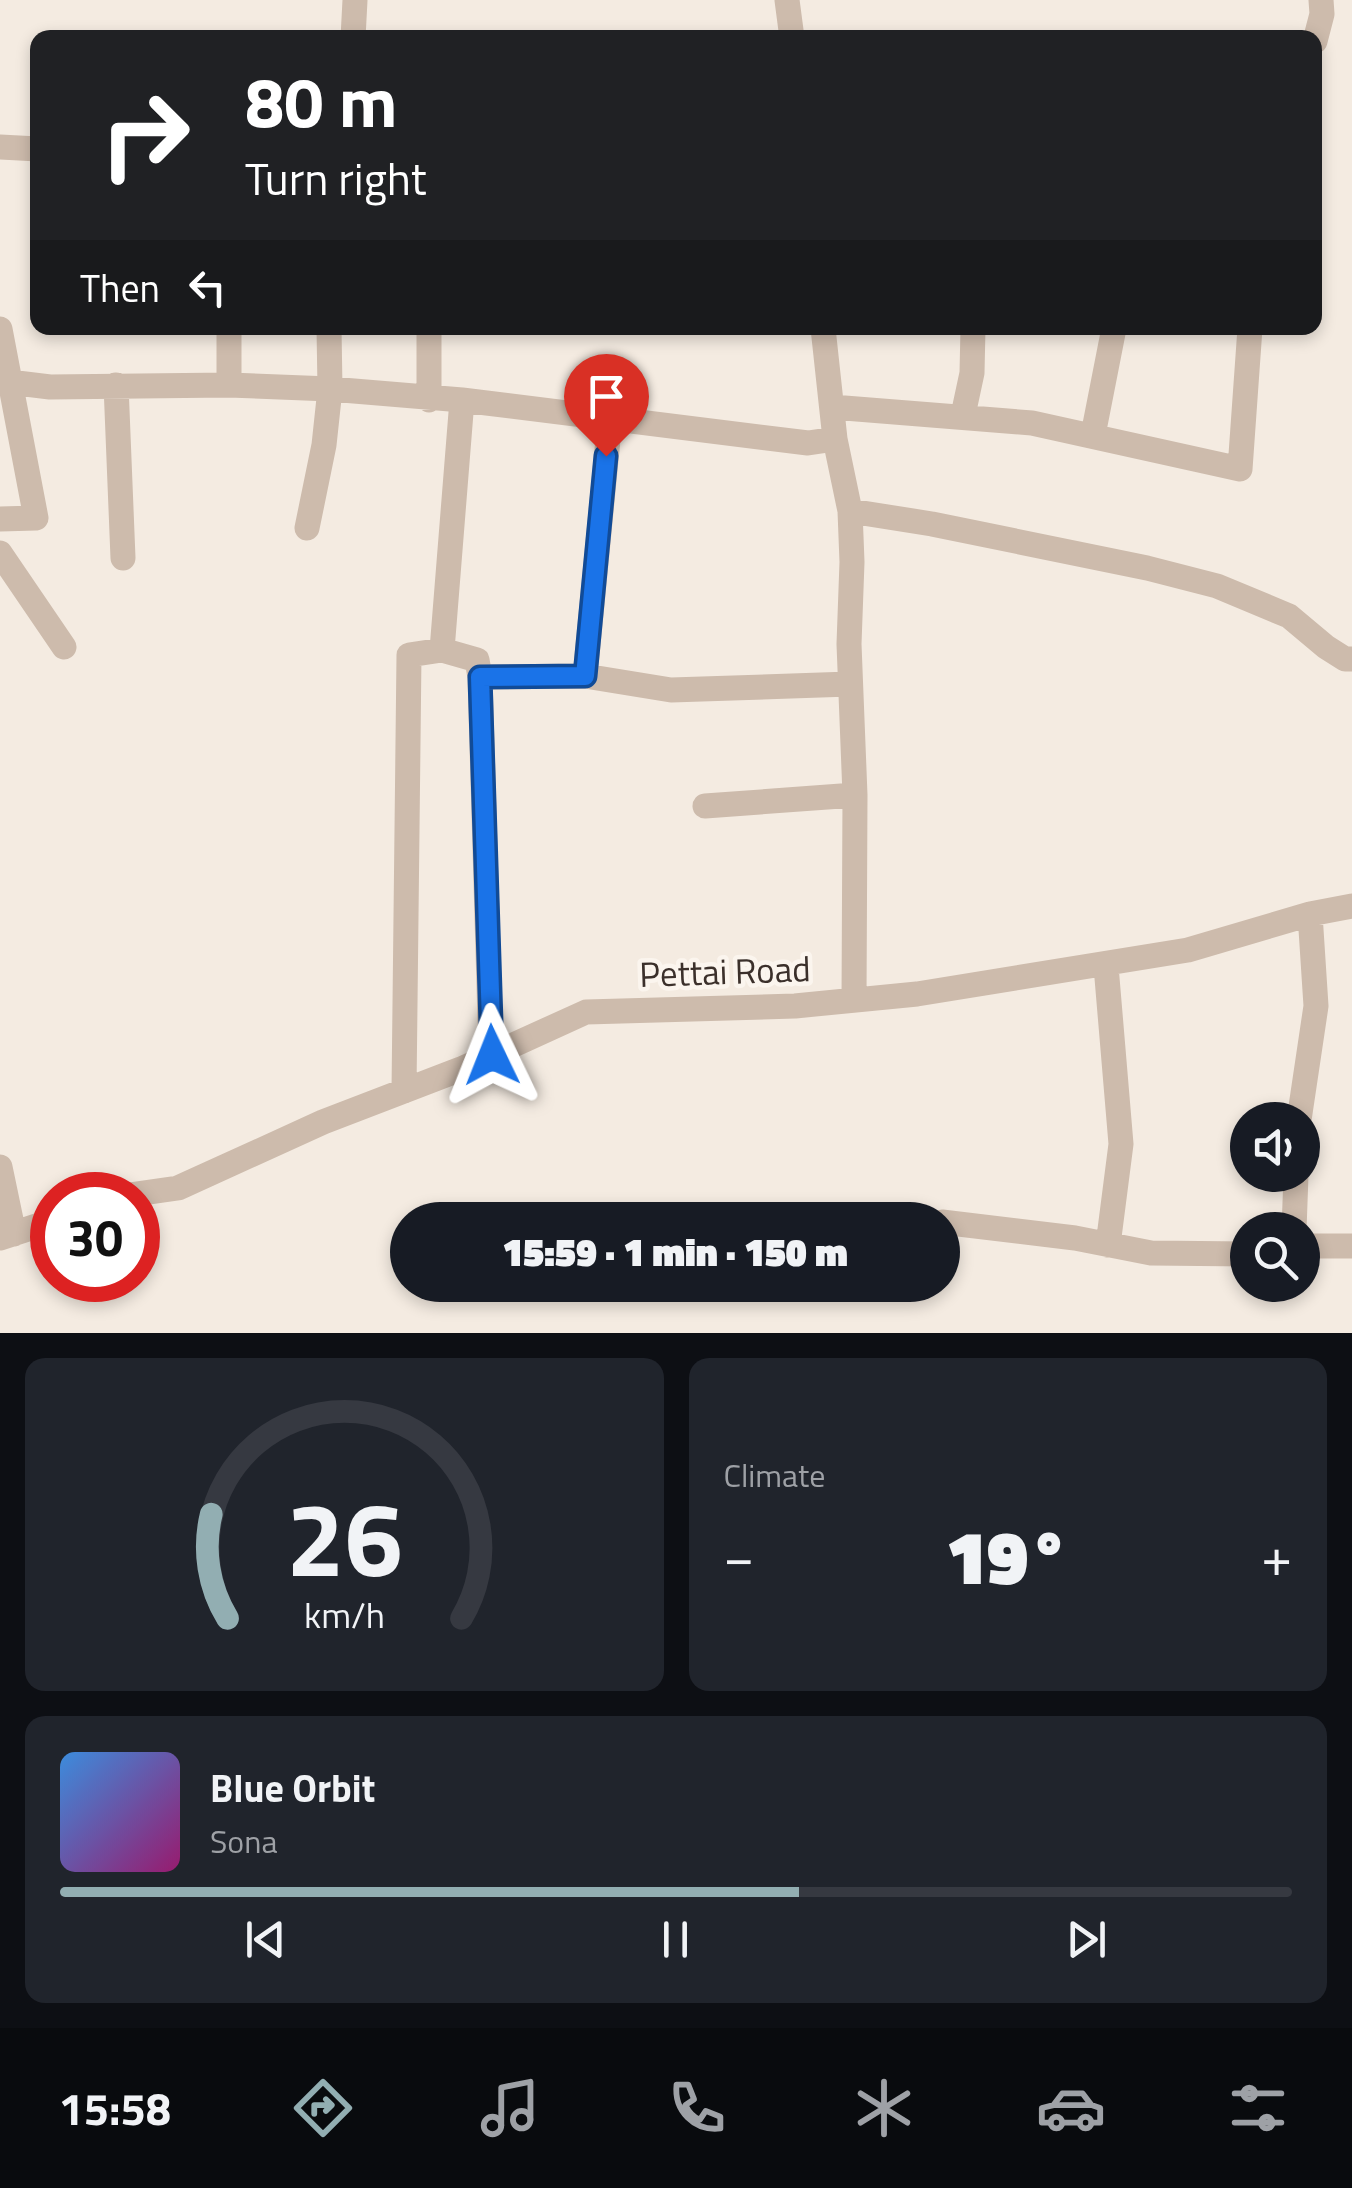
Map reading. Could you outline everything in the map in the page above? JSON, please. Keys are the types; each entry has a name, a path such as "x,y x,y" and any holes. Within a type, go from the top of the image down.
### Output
{"street":[{"path":"353,30 355,0"},
{"path":"787,0 791,30"},
{"path":"1318,30 1321,0"},
{"path":"0,147 30,149"},
{"path":"0,330 36,518 0,519"},
{"path":"229,335 229,385"},
{"path":"307,528 324,445 330,389 329,335"},
{"path":"429,335 429,400"},
{"path":"824,335 835,440 850,512 854,1000"},
{"path":"963,415 972,373 973,335"},
{"path":"1093,435 1113,335"},
{"path":"832,407 1032,423 1240,468 1250,335"},
{"path":"9,382 50,387 229,385 330,389 462,400 808,443 835,440"},
{"path":"116,386 124,558"},
{"path":"442,650 462,400"},
{"path":"585,676 610,419"},
{"path":"850,512 932,524 1218,586 1289,616 1326,648 1352,659"},
{"path":"0,553 64,647"},
{"path":"404,1091 409,655 442,650 477,660 492,1055"},
{"path":"480,677 585,676 670,690 850,684"},
{"path":"706,806 855,795"},
{"name":"Pettai Road","path":"160,1191 178,1188 323,1122 492,1055 586,1012 700,1011 917,994 1188,950 1310,914 1352,906"},
{"path":"1302,1102 1316,1006 1310,914"},
{"path":"1106,966 1121,1144 1108,1244"},
{"path":"0,1167 7,1236"},
{"path":"960,1224 1151,1253 1230,1254"},
{"path":"1320,1246 1352,1246"}],"route":[{"path":"492,1055 480,677 585,676 606,456"}]}
